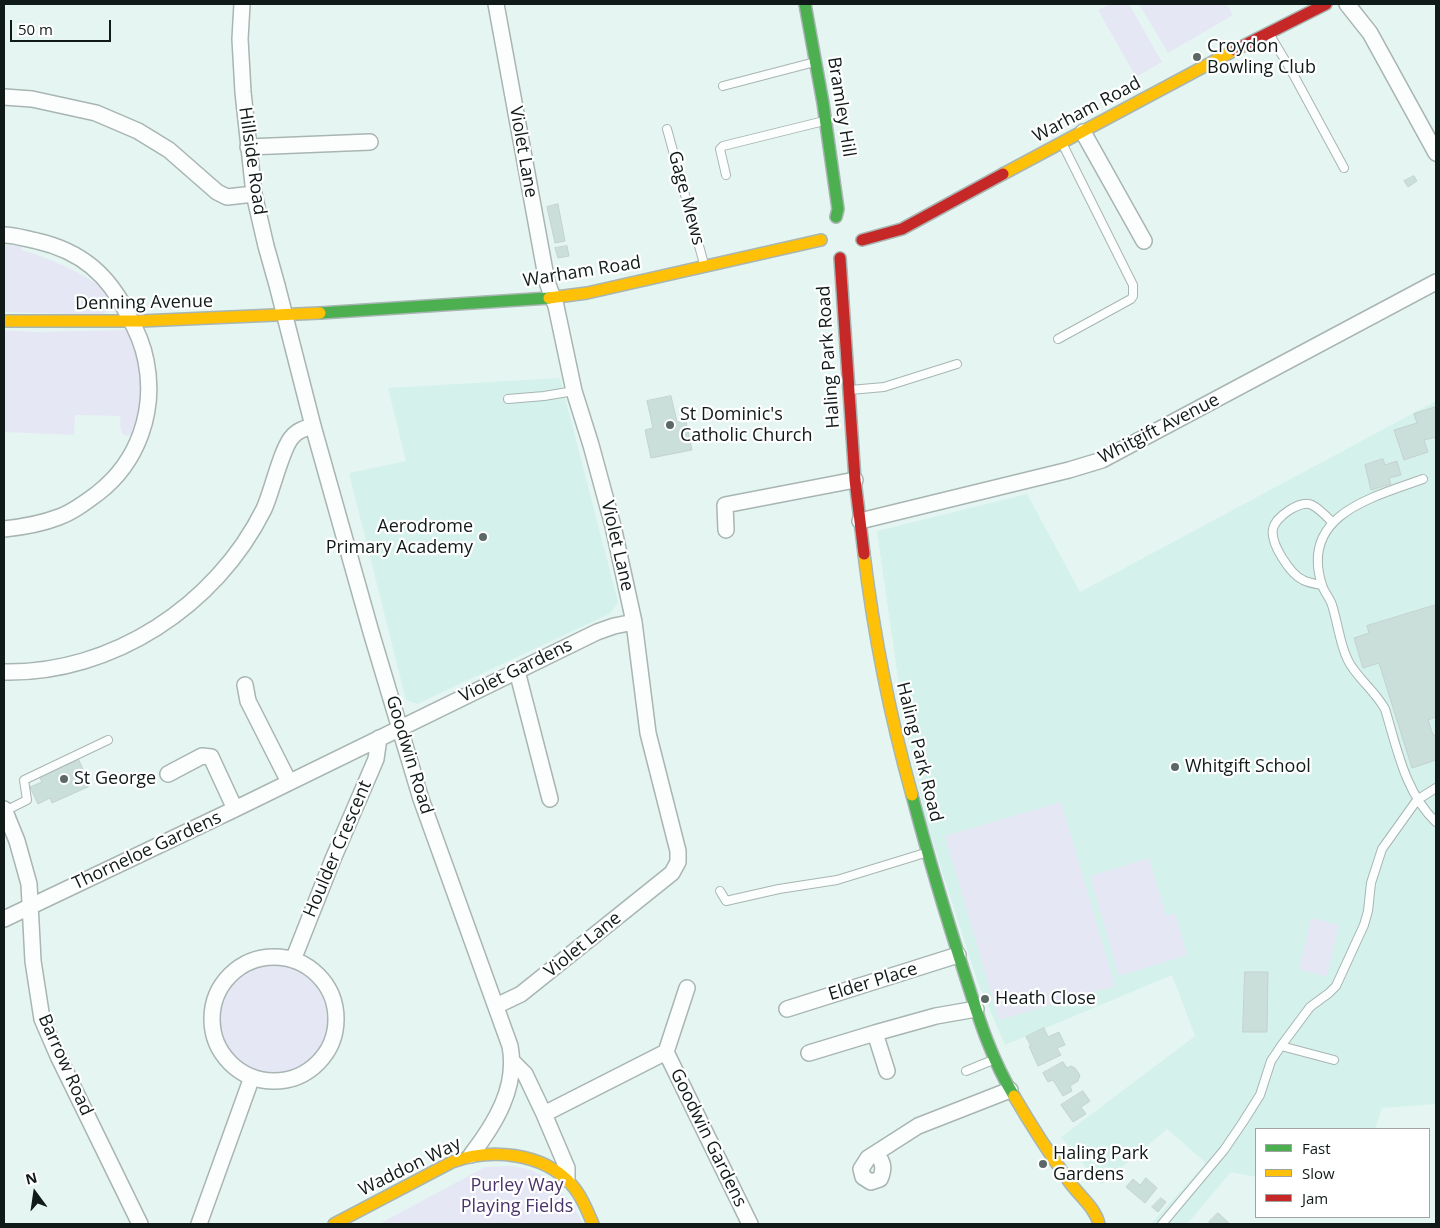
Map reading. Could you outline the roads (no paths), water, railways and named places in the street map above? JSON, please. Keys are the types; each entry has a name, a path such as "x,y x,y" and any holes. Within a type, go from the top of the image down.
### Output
{"street":[{"name":"Hillside Road","path":"242,4 241,70 254,194 285,316"},
{"name":"Violet Lane","path":"496,4 549,291 553,298 574,391 613,526 634,622 648,733 675,839 678,862 672,873 522,994 496,1006"},
{"name":"Bramley Hill","path":"805,4 817,62 840,216 824,225 821,232 841,250"},
{"name":"Warham Road","path":"285,316 553,298 704,267 841,250 902,230 1201,68 1326,4"},
{"path":"1347,4 1370,33 1436,153"},
{"path":"4,98 47,101 109,118 138,131 169,150 217,192 226,197 254,194"},
{"path":"1083,132 1144,241"},
{"path":"248,147 370,142"},
{"path":"841,250 862,233 859,227"},
{"path":"4,235 56,246 79,257 97,271 117,292 132,321 146,360 148,400 139,441 128,462 110,484 86,502 61,517 32,526 4,529"},
{"name":"Haling Park Road","path":"841,250 848,390 855,480 869,594 894,735 958,955 995,1060 1010,1090 1049,1154 1101,1220"},
{"name":"Whitgift Avenue","path":"860,521 1069,470 1102,460 1436,282"},
{"name":"Denning Avenue","path":"4,321 132,321 285,316"},
{"name":"Goodwin Road","path":"285,316 313,426 371,632 421,799 510,1046 512,1061 525,1074 544,1114 567,1168 567,1179"},
{"path":"4,672 42,670 97,657 147,634 179,612 216,578 241,547 266,504 288,442 296,433 313,426"},
{"path":"726,530 725,505 855,480"},
{"name":"Violet Gardens","path":"400,728 607,628 634,622"},
{"path":"517,671 550,799"},
{"path":"245,685 248,701 289,782"},
{"name":"Thorneloe Gardens","path":"4,919 400,728"},
{"name":"Houlder Crescent","path":"293,960 333,859 376,759 379,738"},
{"path":"168,774 202,756 211,757 235,809"},
{"name":"Barrow Road","path":"4,810 23,861 29,884 32,961 45,1028 140,1224"},
{"name":"Elder Place","path":"787,1009 958,955"},
{"path":"272,957 293,960 311,969 325,983 333,1001 336,1020 332,1039 323,1057 309,1070 291,1079 271,1081 252,1077 234,1066 220,1050 213,1030 213,1009 220,988 233,972 251,961 272,957"},
{"name":"Goodwin Gardens","path":"687,988 666,1052 750,1224"},
{"path":"809,1053 936,1016 976,1009"},
{"path":"874,1033 887,1071"},
{"name":"Goodwin Gardens","path":"544,1114 666,1052"},
{"path":"471,1155 493,1124 502,1106 509,1085 512,1061"},
{"path":"199,1224 252,1077"},
{"path":"876,1152 926,1122 1010,1090"},
{"name":"Waddon Way","path":"334,1224 471,1155 499,1153 519,1156 542,1165 567,1179 580,1197 593,1224"}],"lane":[{"path":"1269,33 1344,168"},
{"path":"723,86 817,62"},
{"path":"726,175 720,150 723,146 826,120"},
{"name":"Gage Mews","path":"667,129 704,267"},
{"path":"1058,339 1133,296 1133,285 1062,143"},
{"path":"848,390 884,387 957,364"},
{"path":"508,399 574,391"},
{"path":"1423,479 1359,503 1339,515 1327,529 1320,544 1318,560 1322,585 1332,603 1351,667 1385,709 1408,782 1417,800 1436,822"},
{"path":"1322,585 1303,580 1294,573 1285,562 1272,531 1274,523 1284,513 1298,505 1312,505 1333,523"},
{"path":"4,810 27,800 24,780 108,740"},
{"path":"1162,1224 1224,1150 1252,1110 1260,1095 1271,1061 1281,1046 1310,1007 1336,986 1364,925 1368,911 1371,882 1382,849 1417,800 1436,788"},
{"path":"720,891 726,900 837,880 927,852"},
{"path":"1281,1046 1334,1060"},
{"path":"966,1071 995,1060"}],"place":[{"name":"Croydon Bowling Club","path":"1197,57"},
{"name":"St Dominic's Catholic Church","path":"670,425"},
{"name":"Aerodrome Primary Academy","path":"483,537"},
{"name":"Whitgift School","path":"1175,767"},
{"name":"St George","path":"64,779"},
{"name":"Heath Close","path":"985,999"},
{"name":"Haling Park Gardens","path":"1043,1164"}],"park label":[{"name":"Purley Way Playing Fields","path":"517,1196"}]}
